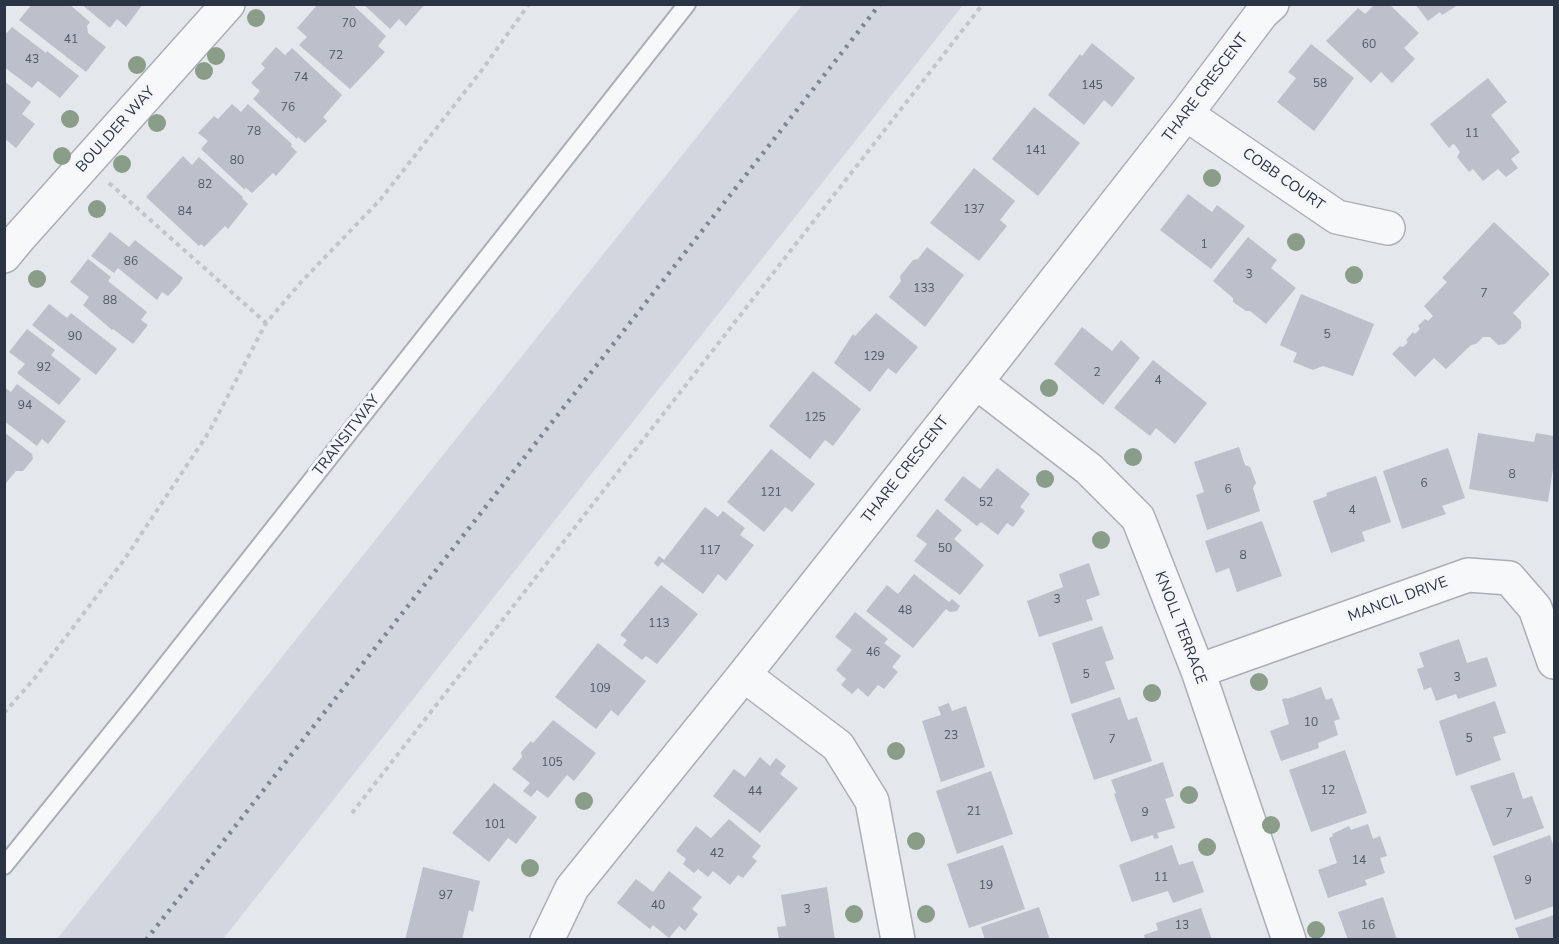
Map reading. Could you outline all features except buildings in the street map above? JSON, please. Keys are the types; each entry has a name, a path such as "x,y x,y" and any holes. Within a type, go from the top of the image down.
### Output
{"street":[{"name":"BOULDER WAY","path":"4,256 228,4"},
{"name":"THARE CRESCENT","path":"547,939 572,888 744,675 1186,114 1262,13 1272,4"},
{"name":"COBB COURT","path":"1186,114 1337,217 1388,228"},
{"name":"KNOLL TERRACE","path":"976,382 1089,469 1138,518 1198,671 1289,939"},
{"name":"MANCIL DRIVE","path":"1198,671 1468,575 1509,578 1535,608 1554,662"},
{"path":"744,675 838,746 872,801 898,939"}],"lane":[{"name":"TRANSITWAY","path":"4,866 139,699 687,4"}],"path":[{"path":"4,713 34,679 131,550 209,432 266,323 302,281 380,200 482,70 530,4"},
{"path":"352,813 982,4"},
{"path":"86,163 266,323"}],"shaded area":[{"path":"802,5 963,5 223,939 57,939"}],"railway":[{"path":"146,940 880,4"}]}
